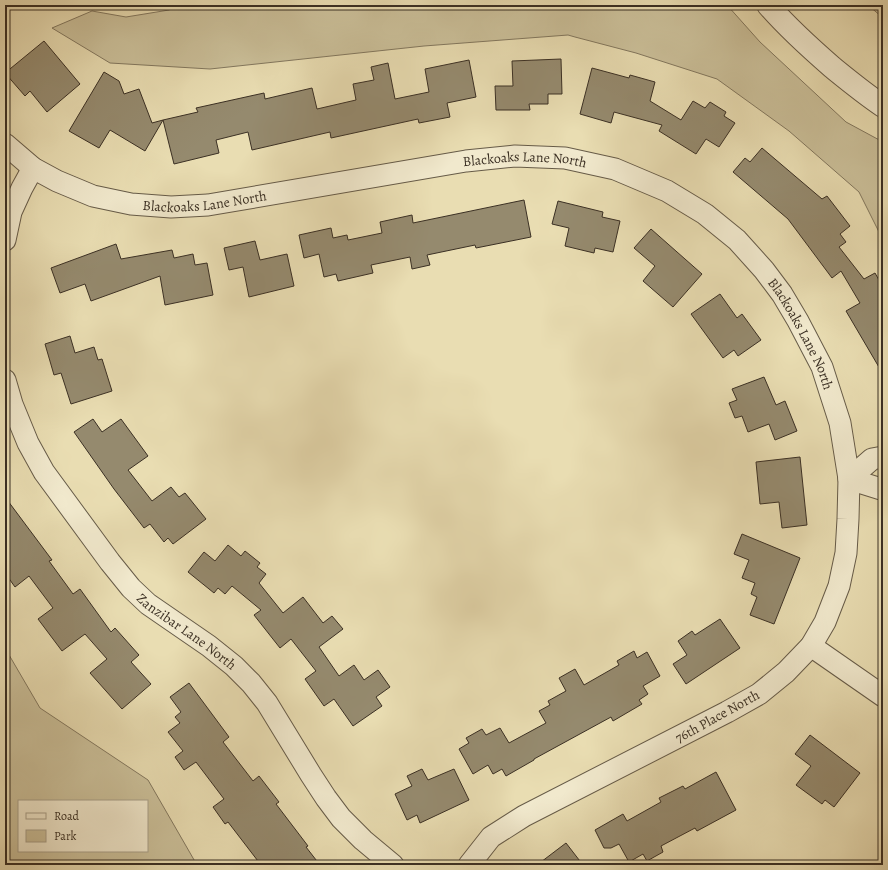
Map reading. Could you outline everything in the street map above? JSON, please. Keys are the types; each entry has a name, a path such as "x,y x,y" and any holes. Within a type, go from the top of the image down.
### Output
{"street":[{"path":"768,5 799,38 849,81 883,106"},
{"path":"5,144 33,168 11,212 5,240"},
{"name":"Blackoaks Lane North","path":"33,168 58,181 94,196 131,204 171,207 208,205 466,161 515,156 565,158 615,169 667,191 705,214 737,240 764,270 782,294 822,367 840,423 849,479"},
{"name":"Zanzibar Lane North","path":"5,380 12,404 28,443 44,472 110,562 131,588 148,604 209,646 234,666 251,683 267,703 310,775 341,818 363,840 393,865"},
{"path":"849,479 872,459 883,457"},
{"path":"849,479 883,489"},
{"name":"76th Place North","path":"469,865 491,837 524,816 727,712 759,694 786,672 811,646 825,622 839,586 846,553 849,479"},
{"path":"811,646 883,696"}],"green space":[{"path":"179,5 727,5 760,42 846,122 883,142 883,240 859,192 789,131 717,79 636,53 568,35 424,46 210,69 110,63 52,28 92,11 126,17 169,10"},
{"path":"868,5 883,5 883,18"},
{"path":"5,648 40,708 148,780 197,865 5,865"}],"building":[{"path":"44,41 80,84 47,112 30,91 25,96 5,73"},
{"path":"561,59 562,94 548,94 548,104 529,104 530,110 496,110 495,86 513,86 512,61"},
{"path":"469,60 476,97 447,103 450,117 419,123 418,119 331,138 330,132 252,150 248,132 216,140 219,153 174,164 163,120 198,112 196,108 264,93 265,99 312,88 317,109 356,100 353,84 374,80 371,67 388,63 395,99 429,92 425,69"},
{"path":"592,68 629,78 630,75 655,82 650,101 681,120 693,101 705,108 710,102 726,112 724,116 735,123 719,147 706,139 696,154 659,131 662,125 614,112 611,123 580,114"},
{"path":"104,72 119,81 124,94 139,89 152,123 163,120 145,151 110,130 99,148 69,131"},
{"path":"762,148 822,199 827,196 850,226 840,234 846,242 839,247 864,279 875,273 883,287 883,374 846,311 860,303 841,271 832,278 788,219 733,172 745,158 750,162"},
{"path":"524,200 531,237 476,248 475,245 427,255 430,265 412,269 410,257 371,265 373,273 338,281 336,274 324,277 319,254 304,258 299,235 331,228 333,238 347,235 348,240 382,233 380,222 412,215 413,223"},
{"path":"558,201 603,212 602,217 620,221 613,252 595,248 594,253 565,246 569,228 552,224"},
{"path":"651,229 702,274 673,307 643,281 655,266 634,248"},
{"path":"255,241 260,260 287,254 294,286 249,297 243,267 229,270 224,248"},
{"path":"116,244 121,259 172,250 174,258 193,254 195,265 207,263 213,295 165,305 160,276 91,301 85,284 60,293 51,268"},
{"path":"720,294 737,318 742,314 761,340 738,356 734,350 723,358 691,314"},
{"path":"70,336 75,353 94,347 98,360 102,359 112,391 71,404 61,373 54,375 45,344"},
{"path":"764,377 776,405 785,401 797,431 775,440 769,424 748,432 742,416 735,418 729,403 737,400 732,389"},
{"path":"93,419 102,432 121,419 148,456 128,470 152,501 171,487 179,497 185,493 206,519 173,544 168,538 164,542 150,524 144,528 114,489 74,432"},
{"path":"800,457 807,525 782,528 779,502 760,504 756,462"},
{"path":"5,497 52,560 49,561 73,594 80,589 111,632 115,628 139,655 131,662 151,684 122,709 90,673 107,659 85,634 62,651 38,619 53,608 29,576 15,587 5,573"},
{"path":"742,534 800,558 774,624 750,615 757,597 751,594 755,583 742,578 749,560 734,554"},
{"path":"228,545 241,556 245,551 260,563 257,567 266,574 259,583 283,613 303,597 323,623 332,616 343,629 319,647 339,676 354,665 364,680 378,670 390,687 376,697 382,706 353,726 334,699 324,706 305,679 316,671 291,639 280,648 254,615 261,610 232,586 225,594 218,588 214,593 188,572 204,552 215,561"},
{"path":"720,619 740,648 686,684 673,664 687,655 678,641 692,631 695,635"},
{"path":"634,651 637,658 647,652 660,676 643,686 648,694 639,700 642,704 613,721 611,717 506,776 502,769 493,774 488,765 473,774 459,749 469,743 466,738 482,729 486,735 500,728 509,743 546,723 539,711 550,705 548,701 566,691 559,678 575,669 584,685 619,665 617,661"},
{"path":"189,683 229,737 223,742 253,781 259,776 279,802 276,804 308,846 306,847 320,865 261,865 228,822 225,824 213,807 224,799 196,762 184,770 175,757 183,751 168,732 180,723 175,717 181,712 170,697"},
{"path":"810,735 860,773 834,807 825,800 822,804 796,785 811,766 795,754"},
{"path":"422,769 428,780 454,769 469,800 420,823 417,815 407,820 395,794 412,786 407,776"},
{"path":"716,772 736,810 697,831 695,828 661,846 663,852 647,861 643,854 629,862 619,844 611,848 604,848 595,830 623,814 627,821 661,802 659,798 683,786 685,789"},
{"path":"566,843 583,865 537,865"}]}
